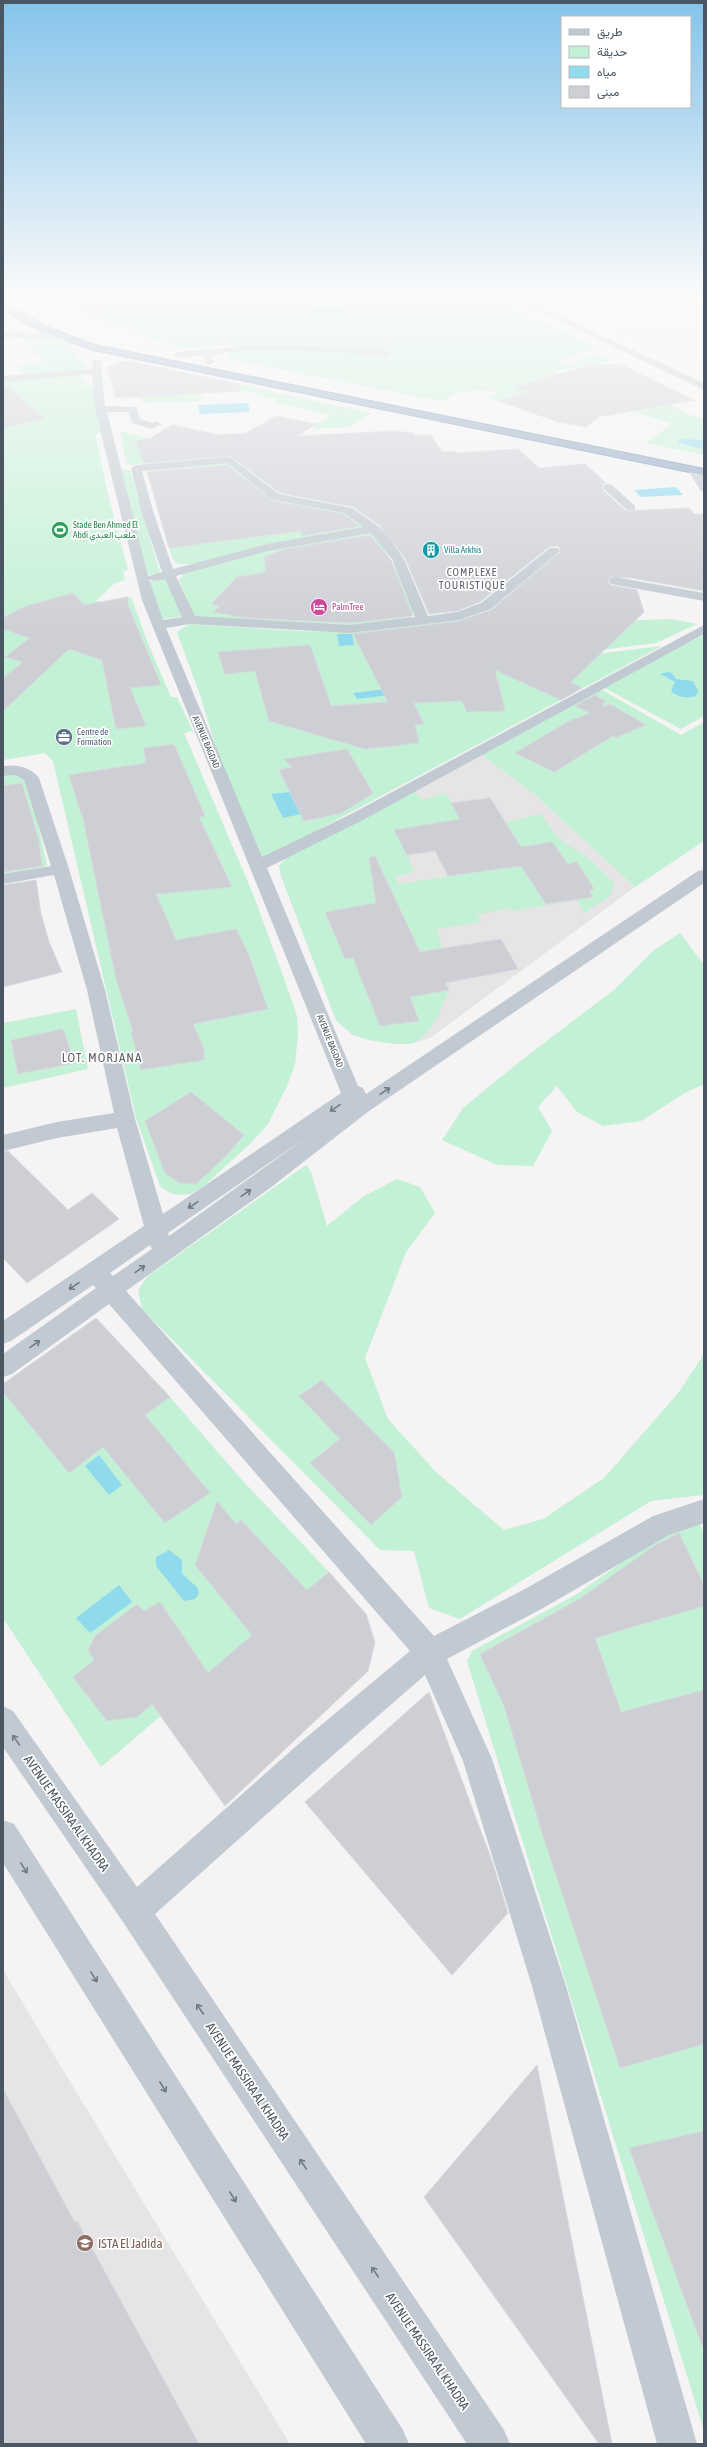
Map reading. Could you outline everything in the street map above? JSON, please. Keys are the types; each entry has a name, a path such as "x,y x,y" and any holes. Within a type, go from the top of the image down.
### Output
{"highway":[{"path":"410,410 701,468"},
{"path":"433,410 701,468"}],"street":[{"name":"AVENUE BAGDAD","path":"100,410 143,579 158,624 357,1102"},
{"path":"132,410 136,420 152,426 157,424"},
{"path":"114,468 136,468 230,460 275,497 348,510 374,529 388,543 402,570 423,620"},
{"path":"136,468 148,514 169,574 190,620"},
{"path":"701,468 704,488"},
{"path":"608,487 631,508"},
{"path":"143,579 169,574 267,548 374,529"},
{"path":"158,624 190,620 336,629 365,628 471,613 486,606 554,551"},
{"path":"615,581 704,597"},
{"path":"258,866 359,816 704,629"},
{"path":"3,771 16,770 26,773 31,778 61,869 96,990 126,1119 163,1252"},
{"path":"3,1334 163,1252 357,1102 704,859"},
{"path":"3,879 61,869"},
{"path":"3,1367 104,1281 156,1230 357,1102 704,875"},
{"path":"3,1143 57,1130 126,1119"},
{"path":"104,1281 430,1653 477,1759 549,1986 677,2444"},
{"path":"134,1911 313,1752 430,1653 514,1610 662,1525 704,1511"},
{"name":"AVENUE MASSIRA AL KHADRA","path":"3,1721 134,1911 490,2444"},
{"path":"3,1835 389,2444"}],"shaded area":[{"path":"482,755 535,795 635,887 430,1038 413,1043 395,1044 352,1035 336,1020 281,876 279,866"},
{"name":"ISTA El Jadida","path":"3,1970 46,2042 290,2444 3,2444"}],"green space":[{"path":"3,410 98,410 101,433 95,434 108,494 128,570 123,571 125,580 115,583 96,601 102,602 131,597 149,646 171,697 177,697 193,731 184,733 253,894 297,1016 298,1036 295,1064 287,1086 268,1124 253,1141 204,1186 191,1194 177,1195 168,1192 160,1186 136,1118 53,761 45,753 3,760"},
{"path":"309,410 358,410 371,413 349,427 313,429 313,426 330,415"},
{"path":"631,410 680,410 697,418 704,417 704,455 645,443 672,424"},
{"path":"120,431 228,458 127,465"},
{"path":"228,462 271,498 343,512 366,527 192,564 177,564 172,558 148,471"},
{"path":"119,470 130,470 160,573 146,575"},
{"path":"371,533 377,536 405,586 415,609 410,618 350,627 195,618 179,580 185,572 276,548"},
{"path":"169,578 186,616 159,619 146,582"},
{"path":"472,617 503,665 662,646 265,858 258,856 218,755 201,698 177,632 189,624 297,631 359,632"},
{"path":"671,619 697,624 656,643 553,656 590,622"},
{"path":"704,635 704,716 681,729 601,686"},
{"path":"597,687 681,735 704,722 704,841 635,887 535,795 482,755"},
{"path":"20,774 28,779 47,865 44,867 3,874 3,777"},
{"path":"415,790 421,800 445,793 452,803 490,798 506,822 541,814 558,838 592,861 614,883 610,896 584,913 577,900 513,911 510,908 477,915 481,922 437,929 443,951 440,971 449,990 436,1020 426,1034 413,1043 398,1044 362,1038 347,1030 336,1020 281,876 279,866 286,858","holes":["435,851 486,871 399,884 395,877 414,872 407,855"]},
{"path":"680,933 704,965 704,1084 685,1093 641,1121 603,1126 577,1112 557,1086 538,1107 552,1131 533,1166 497,1165 442,1140 463,1108 523,1059 615,989 654,950"},
{"path":"76,1009 88,1069 3,1088 3,1023"},
{"path":"306,1165 311,1172 327,1226 364,1196 397,1179 420,1187 435,1213 406,1252 365,1358 388,1419 437,1473 504,1530 543,1519 604,1478 679,1392 704,1354 704,1495 651,1501 460,1619 429,1608 414,1551 380,1550 142,1309 138,1290 148,1276"},
{"path":"3,1392 69,1472 170,1397 242,1480 329,1572 101,1767 3,1618"},
{"path":"700,1524 704,1534 704,2431 467,1661 472,1651 577,1594 675,1525"}],"water":[{"path":"199,410 250,410 250,412 199,414"},
{"path":"681,439 704,440 704,449 680,443 678,441"},
{"path":"676,487 683,495 641,497 634,490"},
{"path":"337,634 352,634 354,645 339,646"},
{"path":"668,672 672,673 676,679 693,681 698,691 696,696 682,697 671,691 675,682 660,674"},
{"path":"386,689 390,695 357,699 353,693"},
{"path":"290,792 301,814 283,818 271,794"},
{"path":"99,1455 122,1485 109,1495 85,1466"},
{"path":"169,1550 182,1560 182,1574 197,1587 199,1593 195,1599 184,1601 156,1566 156,1557"},
{"path":"119,1585 132,1602 90,1633 76,1618"}],"building":[{"path":"3,410 35,410 46,419 3,428"},
{"path":"524,410 637,410 605,416 601,415 586,427 558,422"},
{"path":"276,416 316,424 297,436 393,431 413,433 414,435 431,435 442,452 455,451 456,453 518,449 539,468 585,464 606,483 603,484 603,490 626,511 689,508 694,514 704,514 704,591 632,578 611,577 608,582 611,585 637,590 644,612 571,682 582,688 561,700 495,670 505,711 467,712 462,701 414,703 424,724 415,725 419,743 365,749 269,721 255,671 225,674 218,652 310,645 331,706 388,702 353,634 459,621 491,610 561,551 558,546 549,547 480,602 457,611 429,614 405,558 379,525 353,507 280,493 230,456 144,463 136,441 149,439 172,425 219,435 246,433"},
{"path":"228,465 271,500 343,514 360,526 302,536 301,531 169,548 147,472"},
{"path":"370,535 391,560 413,616 350,623 247,618 213,612 220,606 211,604 237,577 266,572 264,557 285,549"},
{"path":"73,593 84,605 128,597 128,605 161,685 130,688 146,726 116,729 102,660 69,649 3,711 3,678 23,662 5,657 30,638 3,629 3,618 26,606"},
{"path":"595,695 605,701 602,707 610,704 646,725 615,738 613,736 554,772 515,753 569,721 590,713 575,706"},
{"path":"174,744 205,816 199,817 232,887 156,894 176,940 236,929 249,955 268,1009 193,1024 204,1049 204,1060 141,1070 131,1032 133,1032 116,979 82,814 69,775 146,763 144,748"},
{"path":"347,749 373,793 342,813 304,821 279,770 292,767 284,759"},
{"path":"22,783 39,841 42,866 3,872 3,786"},
{"path":"490,798 521,847 552,842 568,864 577,862 594,889 589,890 593,897 546,904 521,866 448,876 435,851 407,855 394,830 460,819 451,803"},
{"path":"375,856 420,952 501,939 518,969 445,983 449,990 410,997 419,1021 380,1026 353,958 345,959 325,912 376,903 369,858"},
{"path":"36,880 41,914 49,942 62,972 3,987 3,885"},
{"path":"63,1029 75,1063 18,1074 11,1040"},
{"path":"191,1092 244,1135 227,1155 196,1184 180,1183 165,1173 145,1121"},
{"path":"8,1151 68,1210 92,1193 119,1219 27,1283 3,1258 3,1152"},
{"path":"96,1318 170,1397 145,1415 210,1493 165,1523 103,1447 69,1473 3,1392 3,1384"},
{"path":"322,1380 394,1452 402,1497 371,1525 310,1463 340,1439 299,1396"},
{"path":"217,1501 236,1524 241,1520 307,1590 329,1572 366,1614 375,1642 368,1671 225,1806 152,1704 137,1717 107,1721 73,1677 94,1660 88,1650 95,1636 137,1604 144,1611 160,1602 208,1673 252,1635 195,1565"},
{"path":"679,1533 704,1585 704,1606 595,1638 621,1712 704,1690 704,2044 620,2068 543,1836 504,1706 480,1654 581,1598 655,1545"},
{"path":"429,1692 492,1861 508,1913 452,1975 305,1802"},
{"path":"537,2065 612,2444 599,2444 424,2197"},
{"path":"3,2089 75,2223 77,2221 199,2444 3,2444"},
{"path":"704,2131 704,2346 702,2346 629,2148"}],"place":[{"name":"Stade Ben Ahmed El Abdi ملعب العبدي","path":"60,530"},
{"name":"Villa Arkhis","path":"431,550"},
{"name":"PalmTree","path":"319,607"},
{"name":"Centre de Formation","path":"64,737"},
{"name":"ISTA El Jadida","path":"85,2243"}],"district":[{"name":"COMPLEXE TOURISTIQUE","path":"472,578"},
{"name":"LOT. MORJANA","path":"102,1057"}]}
